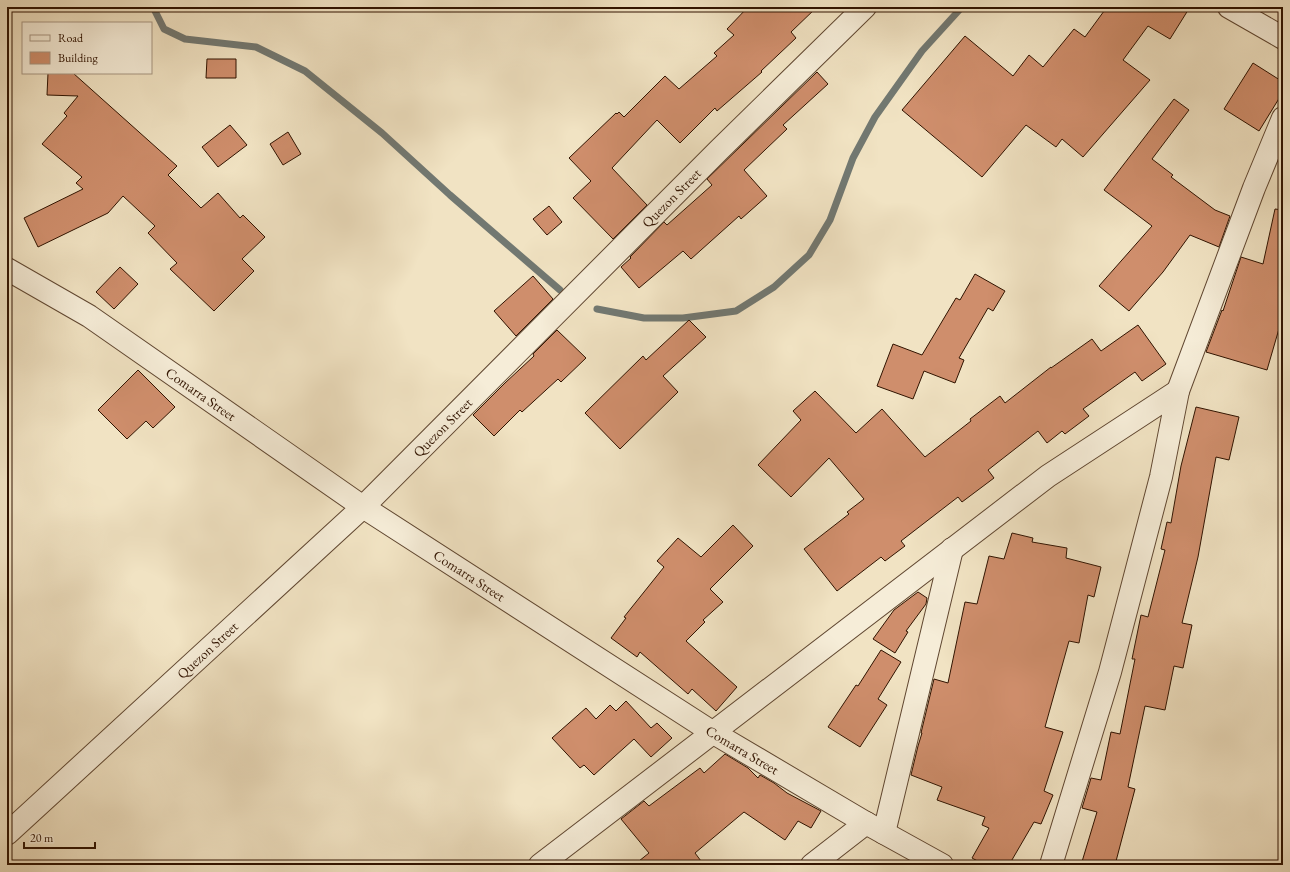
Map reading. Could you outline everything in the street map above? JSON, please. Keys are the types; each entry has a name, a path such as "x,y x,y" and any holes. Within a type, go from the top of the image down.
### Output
{"street":[{"name":"Quezon Street","path":"7,834 365,504 708,161 865,7"},
{"path":"1229,7 1283,38"},
{"path":"1051,865 1110,672 1161,477 1178,391 1251,195 1283,118"},
{"name":"Comarra Street","path":"7,269 89,316 365,504 712,732 875,828 942,865"},
{"path":"540,865 1048,476 1178,391"},
{"path":"812,865 875,828 952,549"}],"building":[{"path":"748,7 817,7 791,32 796,38 761,71 762,72 717,111 715,108 680,143 657,120 612,168 647,205 613,239 573,198 591,181 569,158 616,113 617,114 619,112 624,117 665,76 679,89 717,56 714,53 734,35 727,29"},
{"path":"1107,7 1190,7 1170,39 1148,26 1123,60 1150,80 1083,157 1062,139 1056,147 1026,125 982,177 902,110 965,36 1013,76 1029,55 1043,67 1074,29 1085,37"},
{"path":"207,59 236,59 236,78 206,78"},
{"path":"1253,63 1283,82 1283,92 1259,131 1224,109"},
{"path":"817,72 828,84 783,125 787,129 744,170 767,196 741,219 739,216 691,259 683,251 639,288 621,267 664,222 667,225 712,185 707,179"},
{"path":"48,74 74,74 177,166 168,175 201,208 218,193 240,218 243,215 265,237 242,259 254,271 214,311 170,269 177,263 148,233 155,226 123,196 108,213 38,247 24,218 83,189 76,183 82,177 42,144 67,116 64,113 78,96 47,95"},
{"path":"1174,99 1189,110 1152,159 1173,175 1171,177 1215,210 1230,216 1219,247 1190,235 1163,272 1129,311 1099,286 1152,226 1104,190"},
{"path":"230,125 247,145 218,167 202,147"},
{"path":"288,132 301,154 283,165 270,144"},
{"path":"549,206 562,222 547,235 533,219"},
{"path":"1275,209 1283,210 1283,315 1267,370 1206,352 1222,310 1223,311 1241,257 1263,264"},
{"path":"120,267 138,284 114,309 96,292"},
{"path":"975,274 1005,291 993,311 988,308 959,358 964,360 955,383 924,371 913,399 877,386 893,344 922,355 956,298 960,300"},
{"path":"533,276 553,299 516,336 494,311"},
{"path":"689,320 706,337 663,376 678,392 620,449 585,413 643,356 646,360"},
{"path":"1138,325 1166,364 1142,381 1135,372 1083,409 1089,416 1065,434 1062,431 1047,443 1038,431 988,470 994,478 962,502 958,497 901,541 905,546 885,561 881,557 837,591 804,549 849,514 847,512 864,499 829,458 791,497 758,465 801,420 793,411 815,391 856,433 882,409 925,457 1000,396 1005,403 1051,367 1092,339 1101,351"},
{"path":"557,330 586,358 561,382 558,379 522,412 520,410 494,436 473,415 534,356 533,354"},
{"path":"138,370 175,407 153,428 146,421 127,439 98,410"},
{"path":"1196,407 1239,417 1229,460 1216,457 1198,557 1182,623 1192,625 1183,668 1174,666 1165,710 1145,706 1128,787 1135,789 1115,865 1081,865 1097,812 1082,808 1091,778 1101,780 1111,732 1120,734 1135,659 1132,659 1141,615 1148,617 1165,550 1161,549 1167,522 1171,523 1181,466"},
{"path":"733,525 753,546 710,589 723,602 703,620 705,622 686,641 737,687 716,711 692,689 688,694 640,652 637,657 611,638 626,618 624,617 664,567 657,561 678,538 701,557"},
{"path":"1012,533 1033,538 1032,542 1067,548 1066,558 1101,567 1094,597 1088,595 1079,643 1069,641 1045,727 1063,732 1044,791 1053,795 1041,824 1034,822 1009,865 985,865 972,858 989,828 982,825 985,817 937,800 942,787 911,775 934,679 948,683 965,602 977,604 989,556 1004,559"},
{"path":"918,592 927,598 926,604 906,631 908,632 895,653 873,639 894,610"},
{"path":"881,650 901,662 878,699 887,705 860,747 828,727 856,685 858,686"},
{"path":"626,701 651,728 657,723 672,738 651,757 634,739 594,775 584,765 580,768 552,738 586,708 596,719 610,705 616,711"},
{"path":"725,754 748,768 758,778 760,775 787,793 821,811 811,828 798,821 785,840 744,812 695,853 704,865 634,865 649,853 621,819 644,801 649,806 700,768 704,773"}],"waterway":[{"path":"153,7 164,29 185,39 256,47 305,71 382,133 450,195 560,290"},
{"path":"597,309 644,318 683,318 736,311 774,287 809,255 830,220 853,158 875,117 922,51 962,7"}]}
